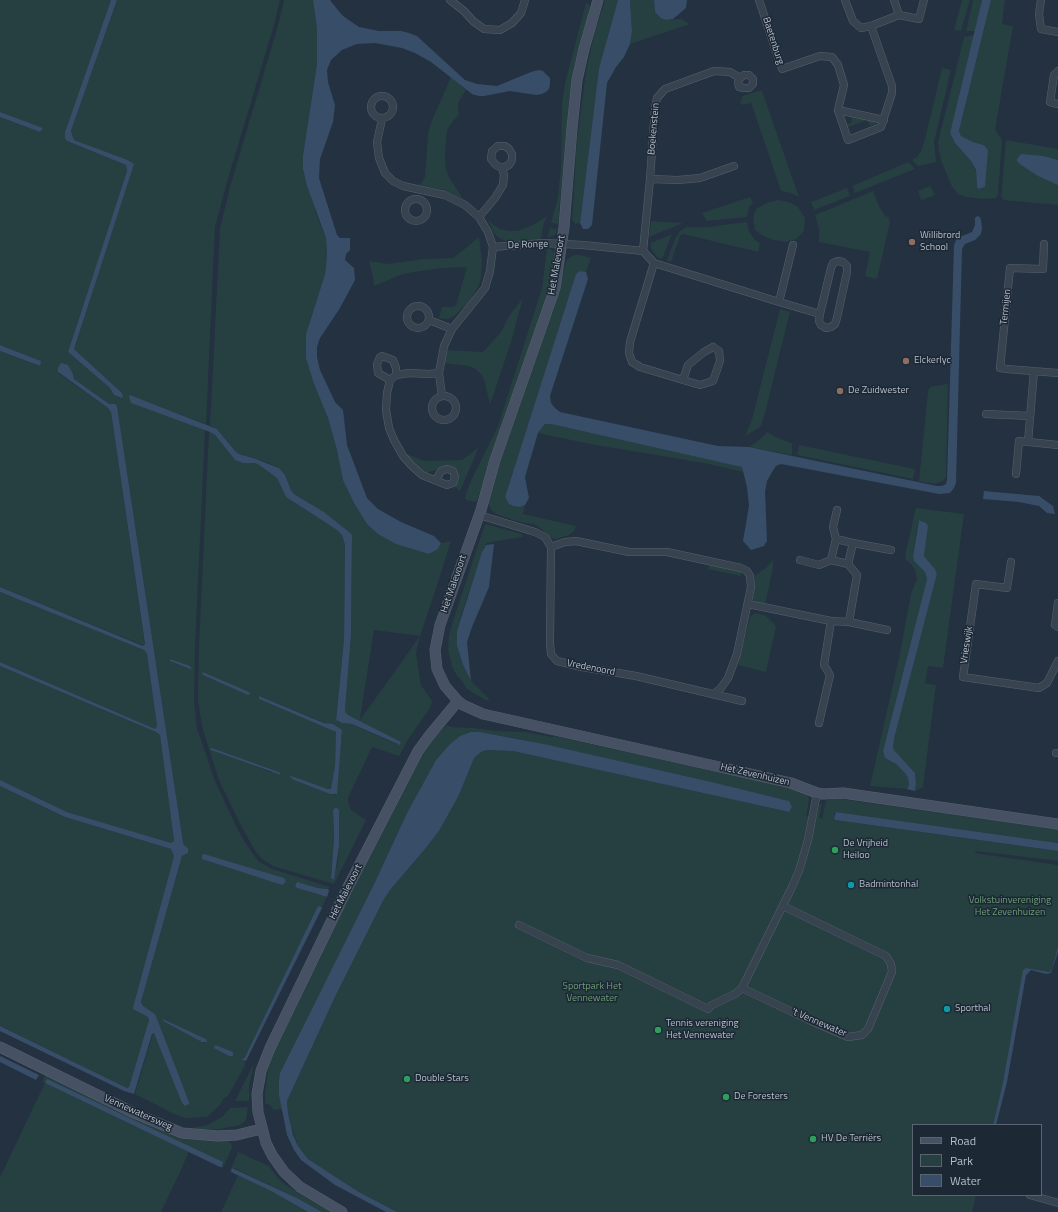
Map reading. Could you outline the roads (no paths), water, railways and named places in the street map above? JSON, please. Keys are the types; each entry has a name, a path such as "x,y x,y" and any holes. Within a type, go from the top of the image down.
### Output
{"street":[{"path":"450,0 484,29 500,30 512,23 521,13 525,0"},
{"name":"Het Malevoort","path":"261,1129 257,1094 261,1071 270,1048 346,891 418,751 458,701 446,686 437,669 435,650 440,625 479,515 496,460 554,290 562,245 576,87 584,49 598,0"},
{"name":"Baetenburg","path":"759,0 782,69 820,56 832,56 838,65 844,85 838,110"},
{"path":"845,0 853,21 861,28 871,26 899,15 919,19 924,0"},
{"path":"894,0 899,15"},
{"path":"1041,0 1039,14 1041,29 1058,32"},
{"path":"838,110 848,140 881,127 884,120 892,93 892,86 871,26"},
{"name":"Boekenstein","path":"643,251 655,108 658,98 666,89 714,71 730,72 740,78"},
{"path":"1058,71 1054,75 1050,102 1058,104"},
{"path":"838,110 884,120"},
{"name":"De Ronge","path":"382,119 377,142 379,158 385,173 393,181 403,186 445,195 465,205 479,217 488,232 493,247 490,271 485,288 452,329 444,346 439,373 442,396"},
{"path":"650,179 678,180 700,178 734,166"},
{"path":"479,217 496,198 503,185 504,175 502,168"},
{"path":"420,200 423,190"},
{"name":"De Ronge","path":"493,247 544,244 562,245"},
{"name":"Termijen","path":"1044,244 1043,268 1010,268 1000,368 1058,373"},
{"path":"562,245 583,245 643,251 654,263 820,314"},
{"path":"779,302 793,246"},
{"path":"838,261 843,262 847,266 847,272 835,324 832,327 826,328 821,325 820,314 833,263 838,261"},
{"path":"654,263 630,342 629,353 632,362 640,367 700,385 713,381 720,361 719,351 713,347 704,352 688,365 684,380"},
{"path":"430,320 452,329"},
{"path":"1028,442 1034,371"},
{"path":"436,480 432,480 422,475 403,456 389,428 386,410 387,393 393,378 409,373 439,373"},
{"path":"986,414 1030,416"},
{"path":"1016,474 1019,441 1058,445"},
{"path":"831,560 836,539 833,527 837,510"},
{"path":"479,515 535,532 545,537 551,547 565,542 576,541 629,552 667,552 741,568 747,571 750,576 751,587 737,654 728,678 721,688 714,694"},
{"path":"836,539 891,550"},
{"path":"848,564 853,543"},
{"name":"Vredenoord","path":"551,547 550,643 551,654 557,661 582,667 636,676 742,700"},
{"path":"800,560 820,565 831,560 848,564 857,575 849,622"},
{"name":"Vrieswijk","path":"1011,562 1007,588 976,584 963,677 1039,688 1047,683 1058,661"},
{"path":"1058,603 1055,625 1058,627"},
{"path":"748,604 832,621 849,622 887,630"},
{"path":"819,723 830,675 824,665 832,621"},
{"name":"Het Zevenhuizen","path":"458,701 468,709 489,716 791,783 817,793 823,794 843,792 1058,824"},
{"path":"519,925 587,958 618,965 708,1009 712,1005 736,994 741,990 792,887 803,858 817,793"},
{"name":"'t Vennewater","path":"742,988 848,1037 862,1035 868,1029 892,972 891,964 886,956 783,906"},
{"name":"Vennewatersweg","path":"0,1048 134,1113 182,1133 218,1136 237,1135 261,1129"},
{"path":"261,1129 272,1155 292,1180 305,1190 342,1212"},
{"path":"1034,1196 1058,1203"}],"water":[{"path":"111,0 117,0 71,131 74,140 128,160 134,164 74,349 122,393 122,398 114,395 110,388 68,352 127,171 126,165 67,141 65,138 65,132"},
{"path":"313,0 330,0 343,16 359,27 379,31 401,31 417,36 465,80 477,84 497,86 539,70 543,71 550,78 549,89 542,94 536,95 510,91 479,96 472,94 431,62 415,53 402,48 375,43 357,44 342,50 331,60 327,70 328,82 335,105 333,122 320,159 319,178 337,235 340,238 350,238 350,250 346,254 345,260 354,268 355,280 340,308 320,338 317,347 317,357 320,370 335,402 343,410 347,445 367,498 378,509 401,522 434,536 441,543 438,549 429,554 396,544 378,534 367,524 354,503 343,480 337,450 328,418 314,384 306,358 306,334 325,274 327,255 326,238 307,186 303,169 303,155 317,64 317,29"},
{"path":"618,0 630,0 632,32 630,44 624,57 616,67 607,83 592,225 588,229 583,229 580,223 599,68"},
{"path":"654,0 687,0 686,8 673,19 666,20 661,18 655,12"},
{"path":"982,0 991,0 959,131 961,136 973,142 984,145 988,150 985,187 978,189 976,170 971,161 955,143 950,133"},
{"path":"0,112 43,128 40,132 0,117"},
{"path":"1021,154 1043,156 1058,160 1058,185 1038,176 1021,165 1017,159"},
{"path":"977,216 980,217 981,220 981,234 975,240 965,244 962,249 956,483 950,493 939,494 781,464 776,466 772,472 767,481 765,492 767,541 764,546 751,550 743,541 749,506 747,487 742,467 551,424 545,424 538,433 525,477 529,498 525,505 520,507 509,504 505,497 576,274 580,271 586,272 588,279 550,396 551,403 560,412 718,446 749,447 937,486 946,484 954,245 957,238 972,232 975,225 975,218"},
{"path":"0,345 41,361 40,366 0,351"},
{"path":"61,363 68,365 74,379 109,404 115,404 117,406 183,842 188,848 188,853 182,856 141,1002 143,1006 156,1016 189,1102 189,1104 185,1106 182,1103 154,1033 152,1034 134,1094 124,1091 0,1031 0,1026 127,1088 129,1087 149,1020 148,1017 133,1009 133,1007 174,856 171,849 65,817 0,786 0,780 67,812 171,843 174,841 160,735 0,666 0,662 155,729 157,726 147,654 144,650 0,592 0,587 143,646 145,644 111,412 108,408 58,372 58,368"},
{"path":"130,395 217,429 239,454 279,468 285,475 294,494 324,512 352,535 351,636 345,710 350,716 401,742 400,745 352,724 342,723 336,720 344,639 345,545 342,535 337,530 286,497 277,478 259,465 255,463 243,463 235,460 215,435 131,403 129,397"},
{"path":"984,491 1039,496 1053,506 1055,514 1047,513 1039,506 1019,502 983,499"},
{"path":"919,520 926,523 928,526 924,556 935,569 937,574 893,746 894,750 915,773 915,791 907,789 909,785 908,778 905,773 896,764 885,758 883,751 927,579 925,572 914,561 913,557"},
{"path":"494,544 489,587 467,642 471,681 463,665 457,646 457,631 482,552 486,545"},
{"path":"170,659 192,668 190,669 170,661"},
{"path":"203,672 249,692 250,694 248,695 203,675"},
{"path":"259,696 324,723 333,724 342,730 337,794 330,794 290,777 291,776 331,789 335,766 336,732 259,699"},
{"path":"471,732 480,732 544,744 716,783 789,801 792,807 789,812 513,751 487,750 481,752 474,758 458,797 439,831 384,899 335,997 287,1101 293,1135 298,1146 308,1159 359,1192 397,1212 386,1212 335,1185 301,1160 294,1150 287,1135 279,1095 280,1073 375,882 407,813 436,760 450,744 460,736"},
{"path":"212,748 279,772 281,775 210,749"},
{"path":"336,807 339,810 339,846 334,880 331,878 334,838 333,810"},
{"path":"836,812 1058,843 1058,851 835,820 834,818"},
{"path":"204,854 284,878 286,882 282,885 202,859 202,855"},
{"path":"297,882 318,888 328,889 329,891 327,897 297,888 295,886"},
{"path":"318,906 322,908 246,1061 241,1060 245,1057"},
{"path":"1058,946 1058,952 1051,973 1046,974 1031,970 1026,975 1007,1082 996,1124 993,1124 1003,1082 1023,970 1026,968 1050,972"},
{"path":"163,1019 206,1039 207,1042 202,1042 163,1021"},
{"path":"215,1045 233,1052 233,1056 229,1056 214,1048"},
{"path":"0,1056 39,1075 36,1080 0,1062"},
{"path":"47,1079 223,1162 222,1167 45,1083"},
{"path":"232,1168 297,1198 322,1212 308,1212 271,1191 231,1172"}],"place":[{"name":"Willibrord School","path":"912,242"},
{"name":"Elckerlyc","path":"906,361"},
{"name":"De Zuidwester","path":"840,391"},
{"name":"De Vrijheid Heiloo","path":"835,850"},
{"name":"Badmintonhal","path":"851,885"},
{"name":"Sporthal","path":"947,1009"},
{"name":"Tennis vereniging Het Vennewater","path":"658,1030"},
{"name":"Double Stars","path":"407,1079"},
{"name":"De Foresters","path":"726,1097"},
{"name":"HV De Terriërs","path":"813,1139"}],"park label":[{"name":"Volkstuinvereniging Het Zevenhuizen","path":"1010,906"},
{"name":"Sportpark Het Vennewater","path":"592,992"}]}
